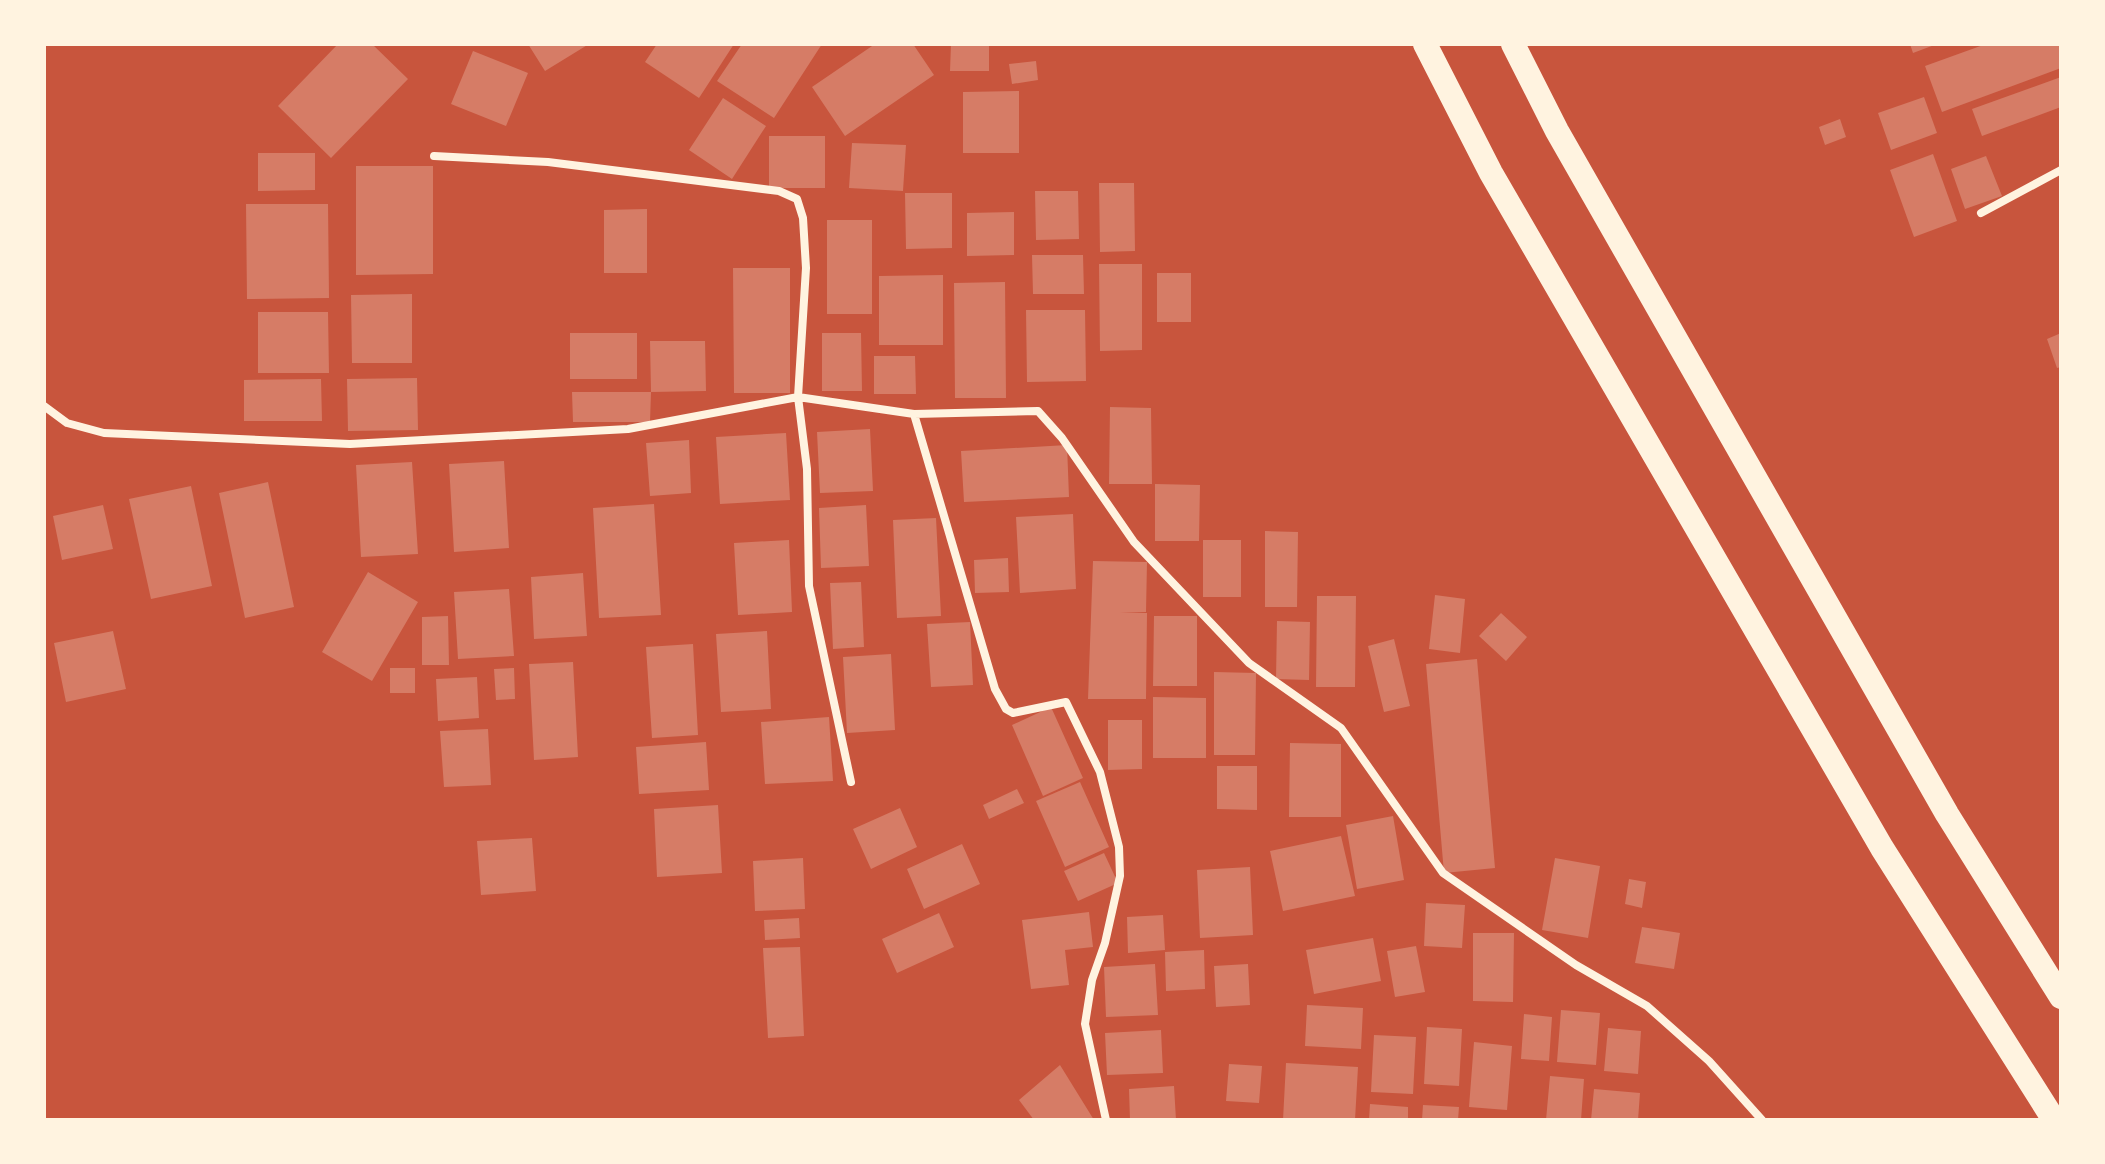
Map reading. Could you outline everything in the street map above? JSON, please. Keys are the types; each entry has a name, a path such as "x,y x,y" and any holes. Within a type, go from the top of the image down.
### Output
{"highway":[{"path":"1425,44 1491,173 1882,848 2054,1120"},
{"path":"1513,44 1557,131 1947,814 2061,997"}],"street":[{"path":"434,156 548,162 779,191 797,199 803,218 806,268 798,397 807,469 809,586 851,782"},
{"path":"1981,213 2061,170"},
{"path":"44,406 67,423 104,433 350,444 628,429 798,397 914,414 1038,411 1062,438 1144,553 1249,663 1341,728 1443,873 1576,965 1647,1006 1709,1061 1762,1120"},
{"path":"914,414 995,689 1006,709 1013,713 1066,702 1100,772 1119,847 1120,876 1105,943 1092,980 1085,1024 1106,1120"}],"building":[{"path":"338,44 372,44 408,79 331,158 278,106"},
{"path":"528,44 589,44 545,71"},
{"path":"657,44 734,44 699,98 645,62"},
{"path":"742,44 822,44 774,118 717,81"},
{"path":"875,44 913,44 934,75 845,136 812,87"},
{"path":"951,44 989,44 989,71 950,71"},
{"path":"1910,44 1937,44 1913,53"},
{"path":"1986,44 2061,44 2061,68 1942,112 1925,66"},
{"path":"473,51 528,73 506,126 451,104"},
{"path":"1036,61 1038,80 1012,84 1009,64"},
{"path":"2061,77 2061,107 1982,136 1972,109"},
{"path":"1019,91 1019,153 963,153 963,92"},
{"path":"1924,97 1937,133 1891,150 1878,113"},
{"path":"723,98 766,126 732,179 689,150"},
{"path":"1840,119 1846,137 1825,145 1819,127"},
{"path":"769,136 825,136 825,188 769,188"},
{"path":"852,143 906,145 903,191 849,188"},
{"path":"258,153 315,153 315,190 258,191"},
{"path":"1933,154 1957,221 1914,237 1890,170"},
{"path":"1986,156 2002,196 1965,209 1951,169"},
{"path":"356,166 433,166 433,274 356,275"},
{"path":"1099,183 1134,183 1135,251 1100,252"},
{"path":"1035,191 1078,191 1079,239 1036,240"},
{"path":"905,193 952,193 952,248 906,249"},
{"path":"246,204 328,204 329,298 247,299"},
{"path":"647,209 647,273 604,273 604,210"},
{"path":"1014,212 1014,255 967,256 967,213"},
{"path":"827,220 872,220 872,314 827,314"},
{"path":"1032,255 1083,255 1084,294 1033,294"},
{"path":"1099,264 1142,264 1142,350 1100,351"},
{"path":"733,268 790,268 790,393 734,393"},
{"path":"1157,273 1191,273 1191,322 1157,322"},
{"path":"943,275 943,345 879,345 879,276"},
{"path":"1005,282 1006,398 955,398 954,283"},
{"path":"412,294 412,363 352,363 351,295"},
{"path":"1026,310 1085,310 1086,381 1027,382"},
{"path":"258,312 328,312 329,373 258,373"},
{"path":"570,333 637,333 637,379 570,379"},
{"path":"822,333 861,333 862,391 822,391"},
{"path":"2061,333 2061,367 2057,368 2047,339"},
{"path":"650,341 705,341 706,391 651,392"},
{"path":"874,356 915,356 916,394 874,394"},
{"path":"417,378 418,430 348,431 347,379"},
{"path":"321,379 322,421 244,421 244,380"},
{"path":"572,392 651,392 650,422 573,422"},
{"path":"1110,407 1151,408 1152,484 1109,484"},
{"path":"870,429 873,491 820,493 817,432"},
{"path":"786,433 790,500 720,504 716,437"},
{"path":"689,440 691,493 650,496 646,443"},
{"path":"1067,445 1069,497 964,502 961,451"},
{"path":"504,461 509,548 454,552 449,464"},
{"path":"412,462 418,554 361,557 356,465"},
{"path":"268,482 294,607 245,618 219,493"},
{"path":"1155,484 1200,485 1199,541 1155,541"},
{"path":"191,486 212,586 151,599 129,499"},
{"path":"654,504 661,615 599,618 593,508"},
{"path":"103,505 113,549 62,560 53,516"},
{"path":"866,505 869,566 821,568 819,508"},
{"path":"1073,514 1076,589 1020,593 1016,517"},
{"path":"936,518 941,616 897,618 893,520"},
{"path":"1265,531 1298,532 1297,607 1265,607"},
{"path":"789,540 792,612 738,615 734,543"},
{"path":"1203,540 1241,540 1241,597 1203,597"},
{"path":"1008,558 1009,592 975,593 974,560"},
{"path":"1093,561 1147,562 1146,612 1120,613 1147,613 1146,699 1088,699"},
{"path":"368,572 418,602 372,681 322,652"},
{"path":"583,573 587,636 534,639 531,577"},
{"path":"861,582 864,647 833,649 830,583"},
{"path":"509,589 514,656 458,659 454,592"},
{"path":"1435,595 1465,599 1460,653 1429,649"},
{"path":"1317,596 1356,596 1355,687 1316,687"},
{"path":"1501,613 1527,637 1506,661 1479,636"},
{"path":"448,616 449,665 422,665 422,617"},
{"path":"1154,616 1197,616 1197,686 1153,686"},
{"path":"1277,621 1310,622 1309,680 1276,679"},
{"path":"970,622 973,685 931,687 927,624"},
{"path":"113,631 126,689 66,702 54,643"},
{"path":"767,631 771,709 721,712 716,634"},
{"path":"1394,639 1410,706 1384,712 1368,646"},
{"path":"693,644 698,735 652,738 646,647"},
{"path":"891,654 895,730 847,733 843,657"},
{"path":"1477,659 1495,868 1444,873 1426,664"},
{"path":"573,662 578,757 534,760 529,664"},
{"path":"390,668 415,668 415,693 390,693"},
{"path":"514,668 515,699 496,700 494,669"},
{"path":"1214,672 1256,673 1255,755 1214,755"},
{"path":"477,677 479,718 438,721 436,679"},
{"path":"1153,697 1206,698 1206,758 1153,758"},
{"path":"1051,707 1083,778 1043,796 1012,725"},
{"path":"829,717 833,781 765,784 761,722"},
{"path":"1108,720 1142,720 1142,769 1108,770"},
{"path":"488,729 491,785 444,787 440,731"},
{"path":"706,742 709,790 639,794 636,747"},
{"path":"1290,743 1341,744 1341,817 1289,817"},
{"path":"1217,766 1257,766 1257,810 1217,809"},
{"path":"1080,782 1109,847 1065,867 1036,801"},
{"path":"1017,789 1024,803 989,819 983,805"},
{"path":"718,805 722,873 657,877 654,809"},
{"path":"900,808 917,847 871,869 853,829"},
{"path":"1393,816 1404,880 1357,889 1346,825"},
{"path":"1341,836 1355,896 1283,911 1270,851"},
{"path":"532,838 536,891 481,895 477,841"},
{"path":"962,844 980,884 924,909 907,869"},
{"path":"1104,853 1118,883 1078,901 1064,871"},
{"path":"803,858 805,909 755,911 753,861"},
{"path":"1555,858 1600,866 1588,938 1542,930"},
{"path":"1250,867 1253,935 1200,938 1197,870"},
{"path":"1629,879 1646,882 1642,908 1625,904"},
{"path":"1426,903 1465,905 1462,948 1424,946"},
{"path":"1089,912 1093,947 1065,950 1069,985 1031,989 1022,920"},
{"path":"939,913 954,947 897,973 882,939"},
{"path":"1163,915 1165,950 1128,953 1127,917"},
{"path":"799,918 800,938 765,940 764,920"},
{"path":"1642,927 1680,933 1674,969 1635,963"},
{"path":"1473,933 1514,933 1513,1002 1473,1001"},
{"path":"1373,938 1381,981 1314,994 1306,950"},
{"path":"1416,946 1425,992 1395,997 1387,951"},
{"path":"800,947 804,1036 768,1038 763,948"},
{"path":"1204,950 1205,989 1166,991 1165,952"},
{"path":"1155,964 1158,1015 1106,1017 1104,967"},
{"path":"1248,964 1250,1005 1216,1007 1214,966"},
{"path":"1307,1005 1363,1008 1361,1049 1305,1046"},
{"path":"1561,1010 1600,1013 1596,1065 1557,1062"},
{"path":"1524,1014 1552,1017 1549,1061 1521,1059"},
{"path":"1427,1027 1462,1029 1459,1086 1424,1084"},
{"path":"1608,1028 1641,1031 1638,1074 1604,1071"},
{"path":"1161,1030 1163,1073 1107,1075 1105,1033"},
{"path":"1374,1035 1416,1037 1413,1094 1371,1092"},
{"path":"1474,1042 1512,1046 1507,1110 1469,1107"},
{"path":"1286,1063 1358,1067 1355,1120 1283,1120"},
{"path":"1229,1064 1262,1066 1259,1103 1226,1101"},
{"path":"1060,1065 1094,1120 1034,1120 1019,1100"},
{"path":"1550,1076 1584,1079 1581,1120 1546,1120"},
{"path":"1174,1086 1176,1120 1130,1120 1129,1089"},
{"path":"1594,1089 1640,1093 1638,1120 1591,1120"},
{"path":"1370,1104 1408,1107 1408,1120 1369,1120"},
{"path":"1423,1105 1459,1107 1458,1120 1422,1120"}]}
